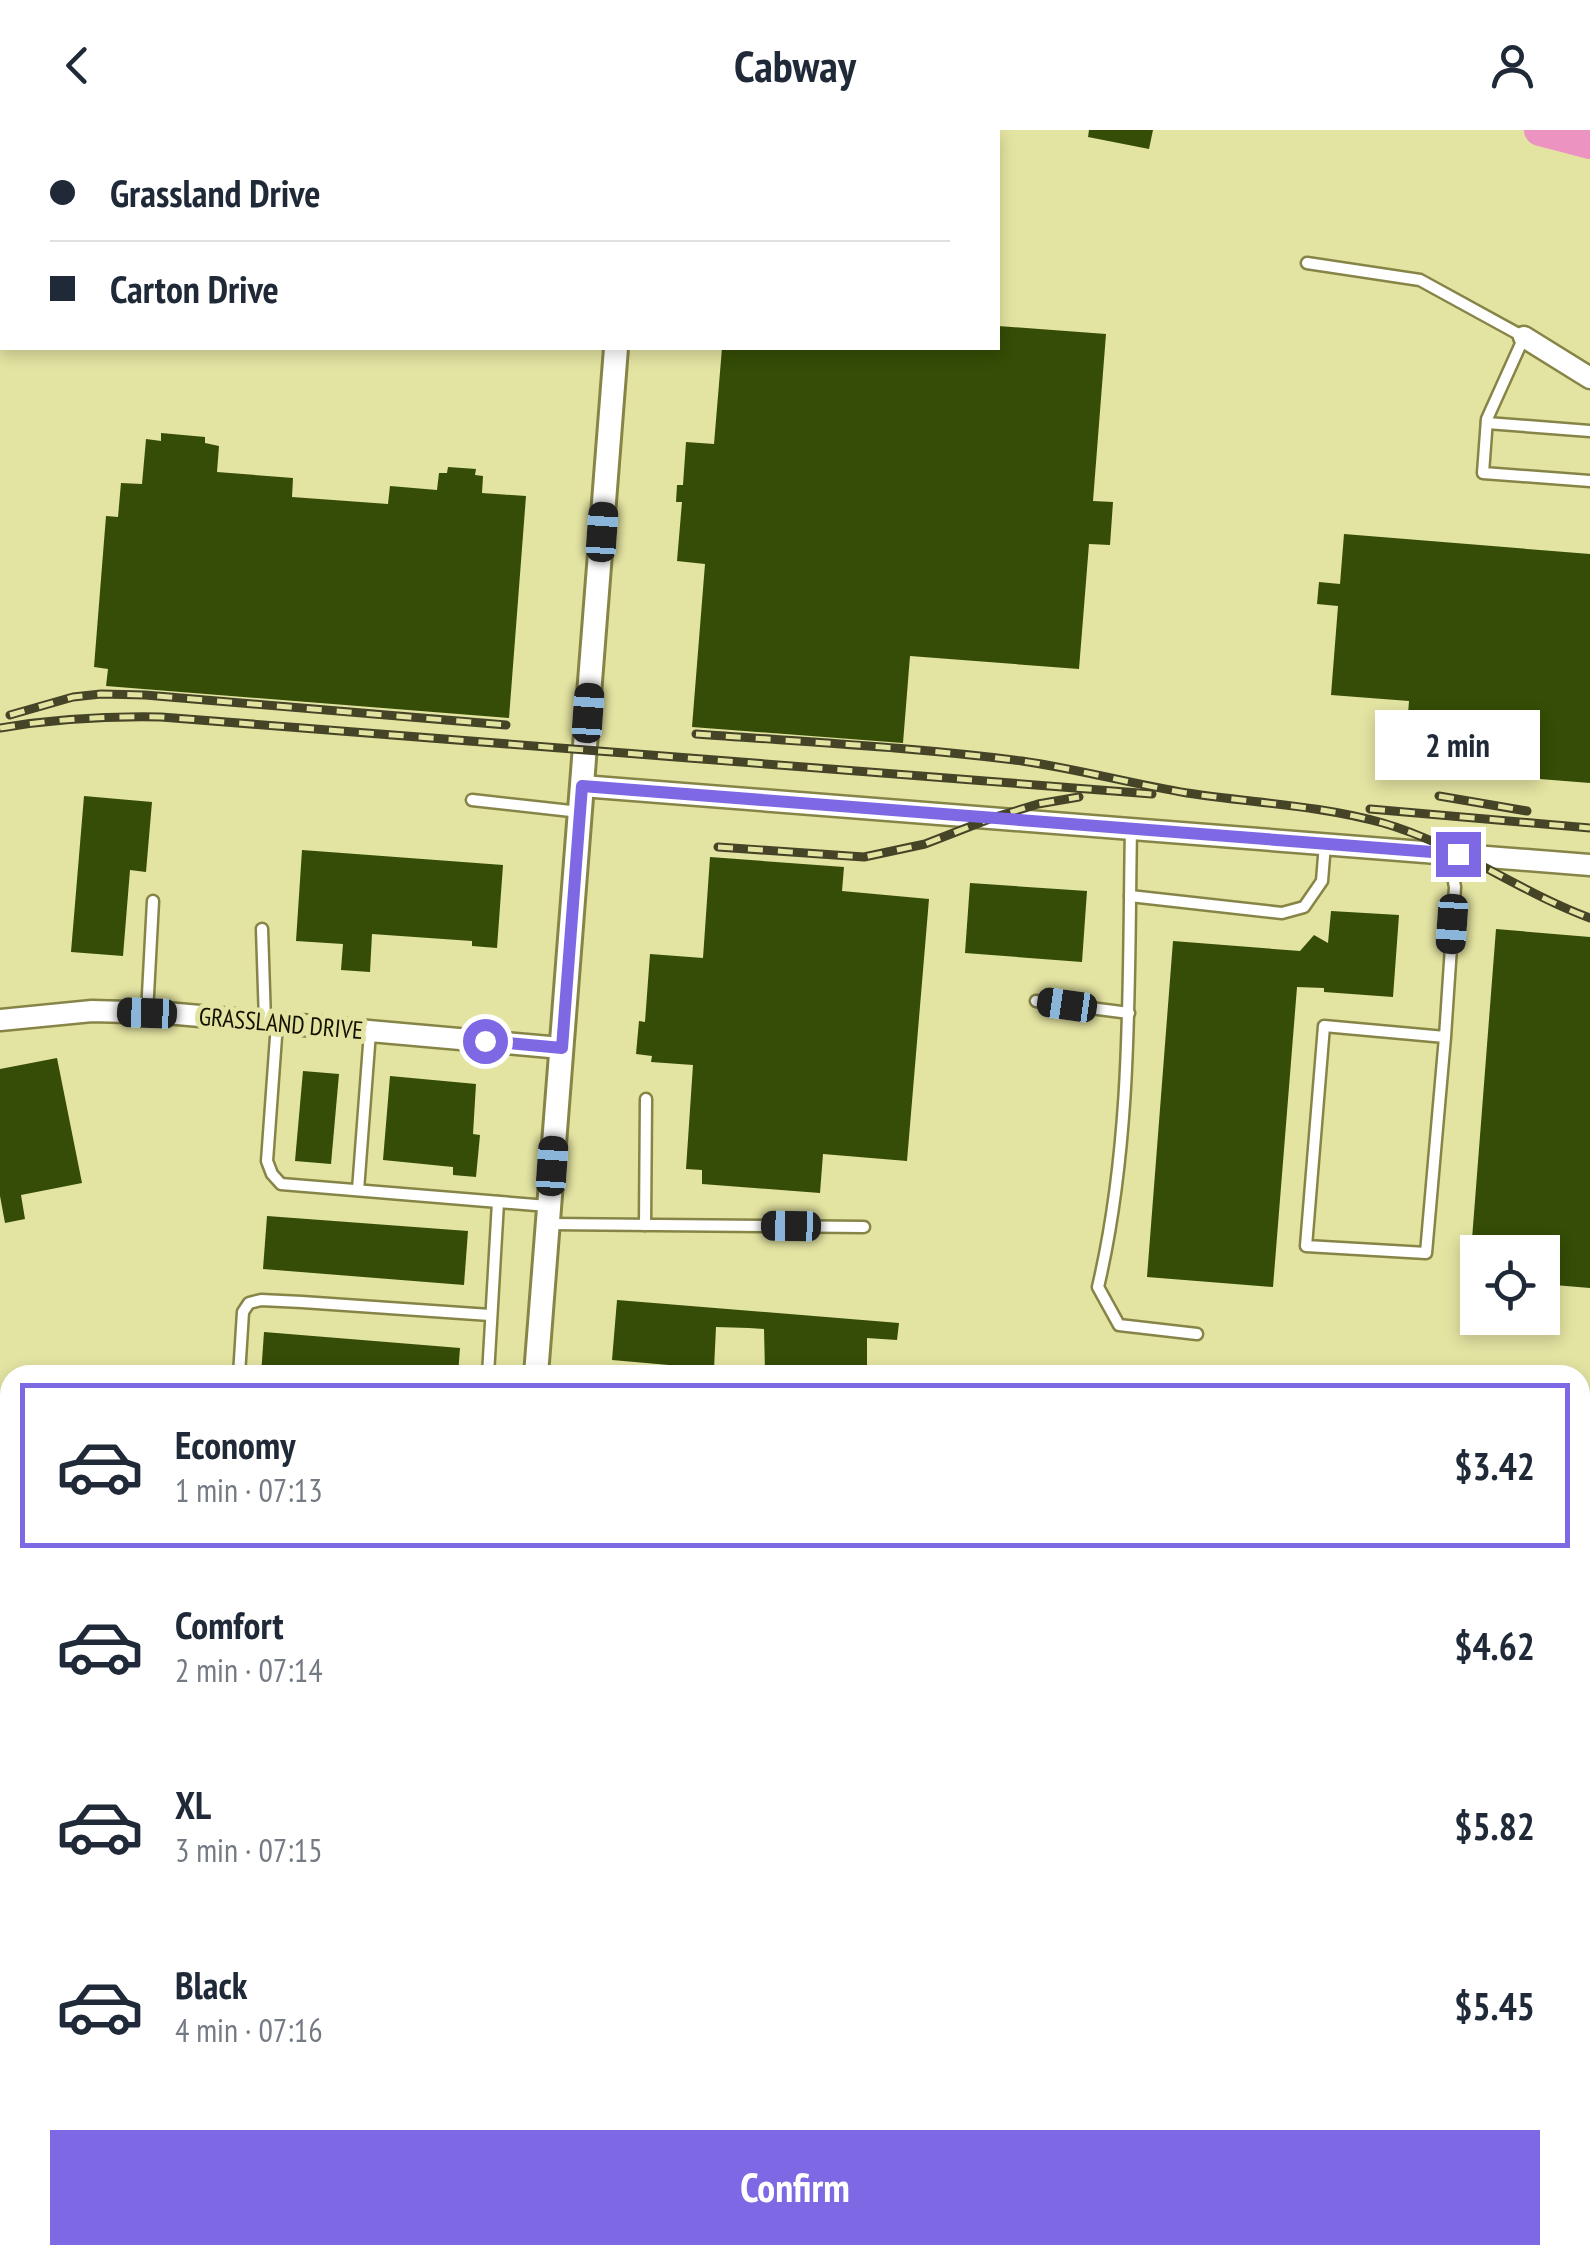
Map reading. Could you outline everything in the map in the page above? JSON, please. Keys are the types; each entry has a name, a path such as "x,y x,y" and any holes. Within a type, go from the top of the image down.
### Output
{"street":[{"path":"1524,336 1590,378"},
{"path":"537,1365 616,350"},
{"path":"582,786 1590,864"},
{"name":"GRASSLAND DRIVE","path":"0,1020 92,1011 147,1013 562,1048"}],"lane":[{"path":"1308,263 1420,280 1524,336 1487,424 1483,474 1590,481"},
{"path":"1487,424 1590,431"},
{"path":"472,800 580,812"},
{"path":"1131,828 1128,1050 1112,1231 1098,1287 1119,1325 1197,1334"},
{"path":"1130,896 1282,913 1304,907 1322,880 1324,844"},
{"path":"1445,1037 1324,1026 1306,1246 1426,1253 1445,1037 1455,887 1449,854"},
{"path":"147,1013 153,901"},
{"path":"262,929 271,1022 268,1161 280,1184 498,1202 548,1215 644,1224 864,1227"},
{"path":"1036,1000 1128,1013"},
{"path":"358,1190 370,1030"},
{"path":"644,1224 646,1100"},
{"path":"488,1365 498,1202"},
{"path":"240,1365 243,1312 250,1303 260,1300 490,1314"}],"building":[{"path":"1089,130 1153,130 1149,149 1088,137"},
{"path":"1000,326 1106,334 1093,501 1113,502 1110,545 1089,544 1079,669 910,656 903,743 692,727 705,564 677,561 682,502 676,502 677,485 683,485 686,442 714,444 722,350 1000,350"},
{"path":"161,433 205,437 205,443 219,446 217,472 293,478 292,497 388,504 390,486 437,490 439,473 447,473 448,467 476,469 475,475 483,476 482,493 526,496 509,718 106,686 108,669 94,667 106,516 118,517 121,483 142,484 146,439 161,441"},
{"path":"1344,534 1590,554 1590,783 1404,768 1409,701 1331,695 1338,606 1317,604 1319,582 1340,584"},
{"path":"84,796 152,802 146,872 130,870 123,956 71,952"},
{"path":"302,850 503,865 497,948 472,946 472,941 372,934 370,972 341,970 343,944 296,941"},
{"path":"710,857 844,867 842,891 929,899 907,1161 823,1154 820,1193 702,1184 702,1170 686,1169 693,1065 651,1062 652,1056 636,1054 639,1021 645,1022 650,954 703,958"},
{"path":"970,883 1087,891 1082,962 965,953"},
{"path":"1331,911 1399,915 1393,997 1297,987 1273,1287 1147,1277 1173,941 1300,951 1314,935 1328,943"},
{"path":"1496,929 1590,937 1590,1288 1560,1286 1560,1235 1472,1235"},
{"path":"57,1058 82,1183 21,1195 25,1219 5,1223 0,1196 0,1069"},
{"path":"303,1071 339,1074 331,1164 295,1161"},
{"path":"390,1076 476,1084 473,1134 480,1135 476,1177 453,1175 453,1167 383,1160"},
{"path":"267,1216 468,1231 464,1285 263,1269"},
{"path":"617,1300 899,1323 897,1340 867,1338 867,1365 765,1365 764,1329 716,1327 714,1365 612,1360"},
{"path":"264,1332 460,1348 459,1365 262,1365"}],"waterway":[{"path":"1540,130 1590,143"}],"railway":[{"path":"10,715 73,697 101,694 506,725"},
{"path":"0,728 80,719 161,717 1152,794"},
{"path":"696,734 1022,761 1187,793 1359,817 1436,843 1590,918"},
{"path":"1439,796 1527,811"},
{"path":"718,847 864,857 925,844 1038,804 1079,797"},
{"path":"1370,809 1590,828"}],"route":[{"path":"485,1041 562,1048 582,786 1458,854"}]}
